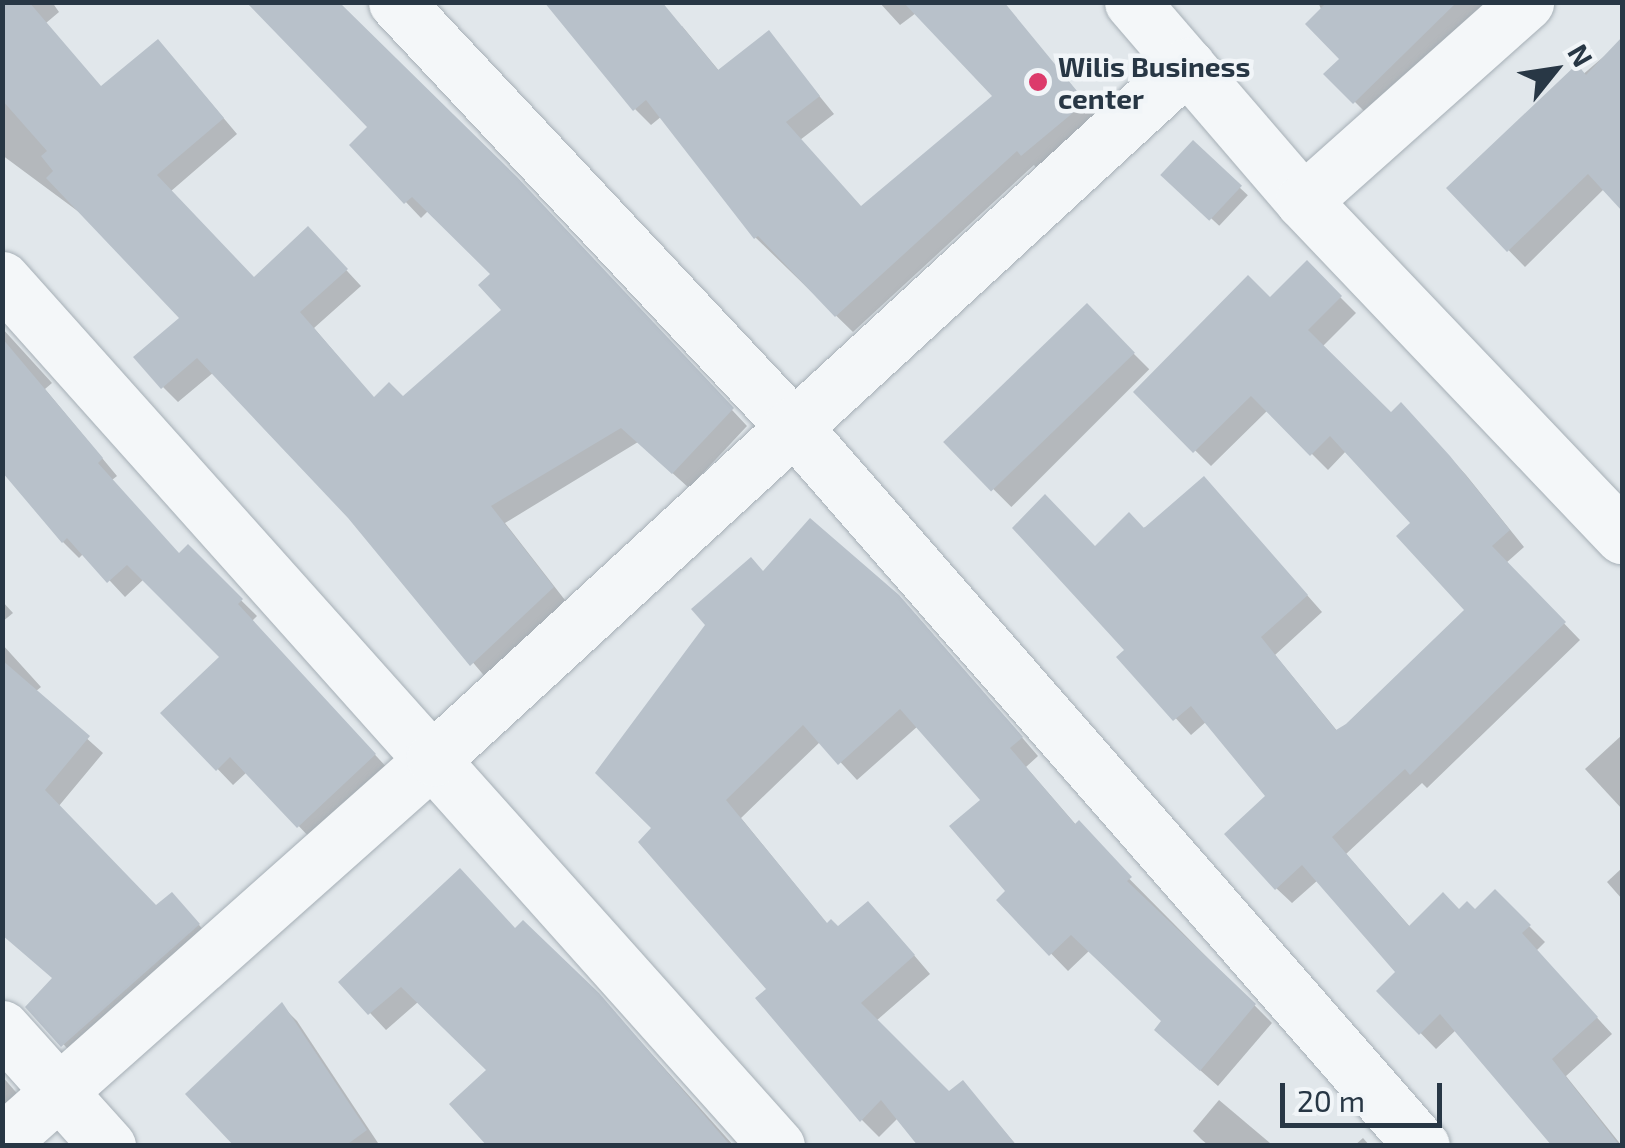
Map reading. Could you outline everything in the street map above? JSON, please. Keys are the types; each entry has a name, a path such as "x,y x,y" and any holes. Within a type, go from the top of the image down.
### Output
{"street":[{"path":"396,2 792,426 1422,1146"},
{"path":"1132,2 1303,201 1622,536"},
{"path":"1303,201 1526,2"},
{"path":"2,1142 434,758 1186,65"},
{"path":"2,278 777,1146"},
{"path":"2,1028 108,1146"}],"building":[{"path":"2,2 29,2 101,86 158,39 224,118 157,175 254,277 308,226 348,269 300,312 374,397 389,382 403,396 501,310 478,285 490,274 412,197 404,204 349,145 367,127 246,2 339,2 517,177 734,408 672,474 621,428 491,506 554,587 470,666 348,518 197,358 161,389 133,357 179,318 46,178 53,171 41,156 47,151 2,100"},
{"path":"544,2 662,2 718,70 769,30 820,96 786,122 861,206 992,96 903,2 1004,2 1086,102 1021,156 1017,151 835,317 758,236 754,239 646,100 633,111"},
{"path":"1327,2 1457,2 1353,104 1323,74 1339,59 1305,24"},
{"path":"1622,37 1622,211 1588,174 1507,252 1446,188 1577,64 1586,75"},
{"path":"1193,140 1242,186 1209,221 1160,175"},
{"path":"1307,260 1342,296 1308,330 1391,412 1401,402 1450,456 1510,530 1492,546 1566,622 1410,775 1405,769 1332,837 1409,926 1443,892 1459,909 1467,901 1475,909 1495,889 1531,925 1522,933 1598,1017 1552,1059 1620,1146 1552,1146 1440,1014 1419,1035 1376,991 1395,972 1302,865 1275,890 1224,834 1265,796 1191,706 1173,721 1116,657 1124,650 1012,528 1045,494 1095,546 1129,512 1144,528 1204,476 1308,595 1261,637 1336,730 1346,724 1464,610 1396,536 1410,523 1330,436 1310,456 1251,396 1193,453 1133,392 1248,275 1270,297"},
{"path":"1087,303 1135,353 991,492 943,442"},
{"path":"2,338 103,458 98,463 179,553 188,544 243,599 238,604 376,754 297,828 230,757 216,771 160,713 219,657 127,565 107,583 67,538 62,543 2,472"},
{"path":"810,518 899,595 1023,737 1010,748 1075,824 1079,820 1132,877 1127,881 1256,1004 1200,1071 1154,1030 1161,1021 1071,935 1049,956 996,900 1005,891 949,826 980,800 900,709 838,765 803,725 726,800 827,923 831,919 838,926 868,901 915,955 861,1003 949,1091 963,1080 1017,1146 918,1146 881,1100 860,1122 755,998 766,989 638,842 651,828 595,773 705,625 691,609 751,557 763,571"},
{"path":"2,660 90,736 45,790 156,905 172,892 200,924 61,1047 25,1007 52,978 2,935"},
{"path":"460,868 515,928 523,920 599,993 731,1146 487,1146 449,1104 486,1070 401,987 368,1015 338,982"},
{"path":"282,1002 367,1130 345,1146 234,1146 185,1094"}],"place":[{"name":"Wilis Business center","path":"1038,82"}]}
